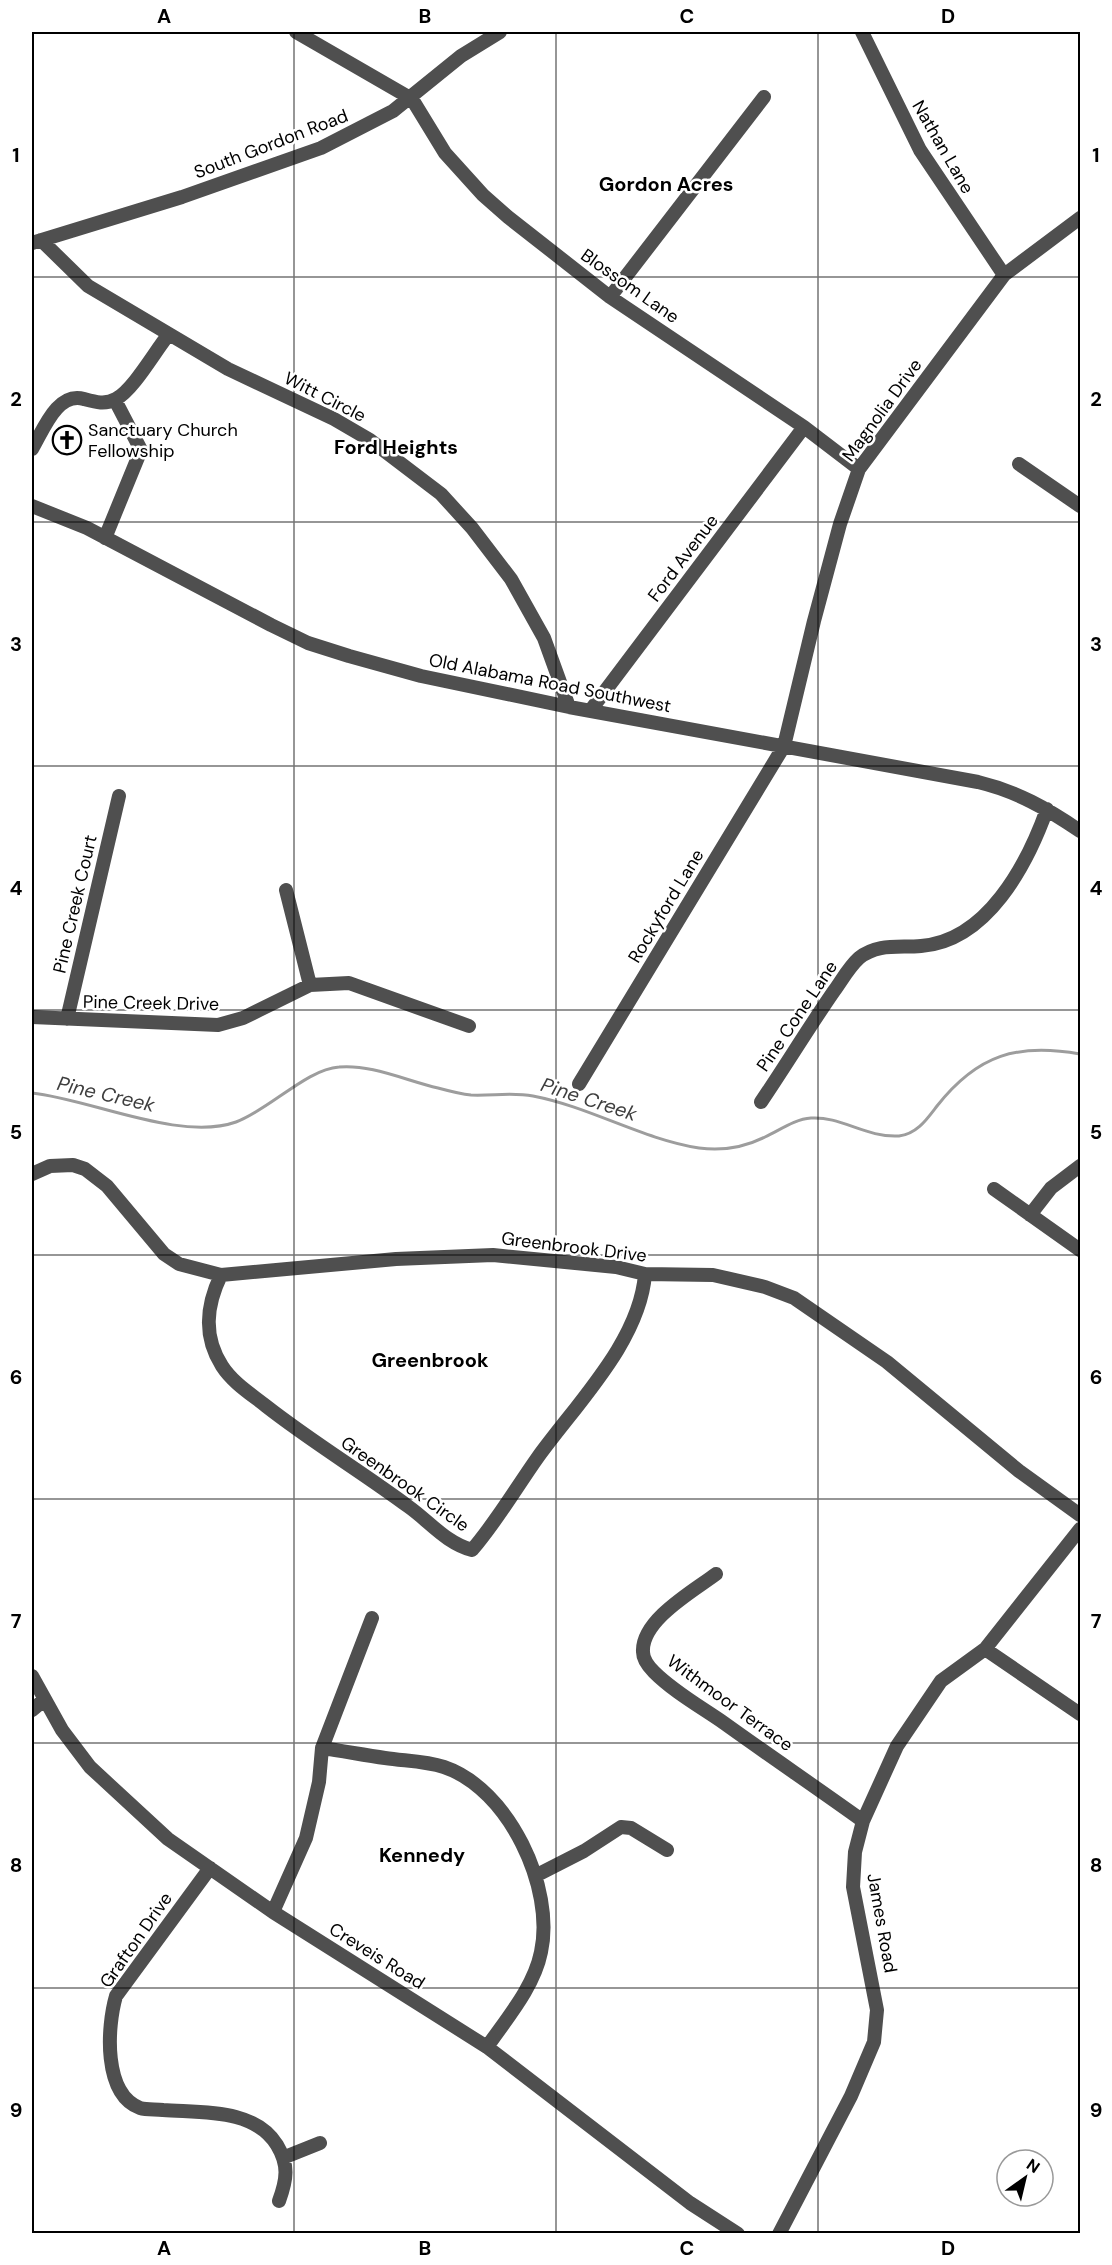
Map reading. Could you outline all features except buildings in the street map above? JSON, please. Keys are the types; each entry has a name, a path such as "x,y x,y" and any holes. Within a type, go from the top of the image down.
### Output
{"street":[{"path":"296,32 412,99"},
{"name":"South Gordon Road","path":"36,241 182,197 321,148 367,126 412,99 461,56 500,32"},
{"name":"Nathan Lane","path":"862,32 920,150 1004,275"},
{"path":"610,297 764,97"},
{"name":"Blossom Lane","path":"412,99 445,153 483,195 610,297 804,426 859,469"},
{"name":"Magnolia Drive","path":"784,746 808,642 840,524 859,469 1004,275 1080,218"},
{"name":"Witt Circle","path":"36,241 88,286 228,369 352,430 404,463 441,494 472,528 511,579 544,638 569,707"},
{"path":"32,449 64,401 76,397 94,403 115,400 123,394 169,334"},
{"path":"105,538 141,450 115,400"},
{"name":"Ford Avenue","path":"590,711 804,426"},
{"path":"1018,464 1080,506"},
{"name":"Old Alabama Road Southwest","path":"32,506 105,538 308,643 421,676 569,707 1004,788 1047,809 1080,831"},
{"name":"Rockyford Lane","path":"579,1084 784,746"},
{"name":"Pine Creek Court","path":"67,1019 118,796"},
{"name":"Pine Cone Lane","path":"761,1102 828,1000 859,958 885,947 921,946 945,941 964,933 979,921 1014,876 1034,840 1047,809"},
{"path":"285,890 310,985"},
{"name":"Pine Creek Drive","path":"32,1017 218,1024 243,1018 310,985 349,983 469,1026"},
{"name":"Greenbrook Drive","path":"32,1174 50,1166 73,1165 85,1169 107,1186 164,1254 178,1264 221,1275 396,1259 493,1255 616,1267 645,1274 713,1275 756,1284 794,1298 887,1362 1019,1471 1080,1515"},
{"path":"1030,1215 1051,1188 1080,1167"},
{"path":"994,1189 1080,1250"},
{"name":"Greenbrook Circle","path":"221,1275 212,1297 207,1324 216,1354 237,1383 286,1422 410,1507 453,1544 472,1550 592,1386 623,1338 639,1308 645,1274"},
{"name":"James Road","path":"779,2234 851,2096 876,2034 877,2010 873,1981 853,1887 855,1852 863,1821 897,1746 931,1694 956,1669 985,1649 1080,1529"},
{"name":"Withmoor Terrace","path":"716,1574 676,1601 655,1624 643,1652 646,1662 654,1672 692,1700 863,1821"},
{"path":"273,1912 306,1838 319,1782 322,1748 372,1618"},
{"path":"985,1649 1080,1714"},
{"name":"Creveis Road","path":"32,1676 62,1730 90,1767 168,1839 273,1912 487,2047 690,2203 738,2234"},
{"path":"32,1710 44,1700"},
{"path":"322,1748 444,1767 467,1778 493,1802 517,1836 537,1875 544,1904 541,1954 518,2003 487,2047"},
{"path":"537,1875 585,1851 621,1827 631,1828 667,1850"},
{"name":"Grafton Drive","path":"210,1868 116,1996 111,2015 113,2079 125,2098 141,2108 235,2115 259,2127 274,2140 285,2157"},
{"path":"279,2201 287,2179 285,2157 320,2143"}],"waterway":[{"name":"Pine Creek","path":"32,1093 162,1123 189,1127 214,1127 236,1122 249,1116 301,1082 327,1069 364,1068 463,1094 533,1096 575,1108 657,1138 699,1148 716,1149 749,1143 793,1123 811,1118 833,1120 887,1136 905,1135 921,1125 952,1088 968,1074 1001,1056 1037,1050 1080,1054"}],"place":[{"name":"Sanctuary Church Fellowship","path":"67,440"}],"district":[{"name":"Gordon Acres","path":"666,184"},
{"name":"Ford Heights","path":"396,447"},
{"name":"Greenbrook","path":"430,1360"},
{"name":"Kennedy","path":"422,1855"}]}
